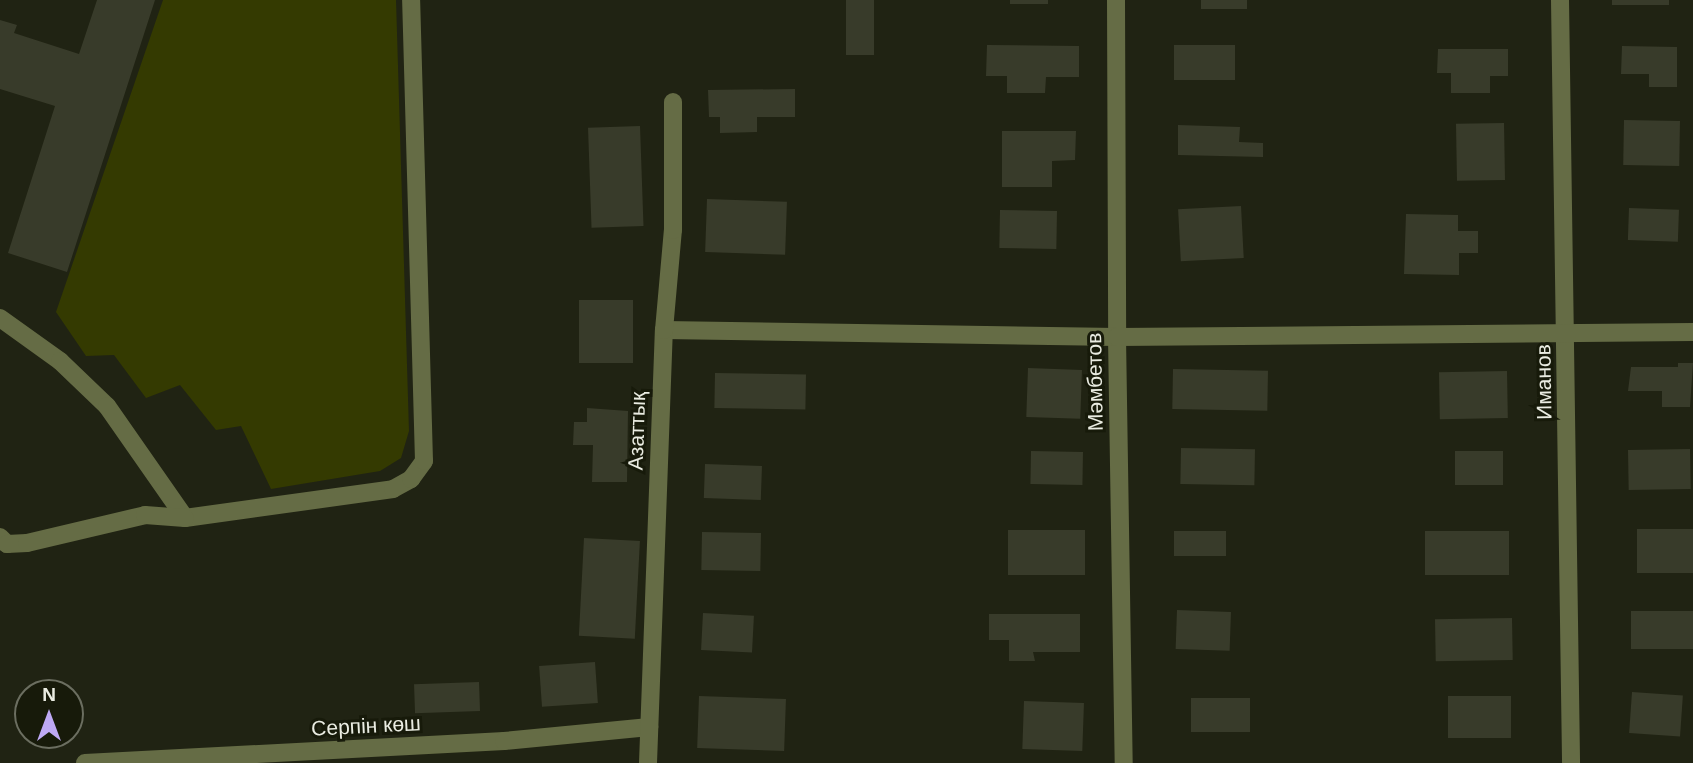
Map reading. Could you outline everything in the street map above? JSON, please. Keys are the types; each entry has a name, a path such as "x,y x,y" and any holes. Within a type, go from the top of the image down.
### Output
{"street":[{"path":"0,537 7,544 27,544 145,515 185,519 393,489 411,479 424,461 411,0"},
{"name":"Мәмбетов","path":"1116,0 1116,337 1124,763"},
{"name":"Иманов","path":"1560,0 1571,763"},
{"name":"Азаттық","path":"649,763 664,330 673,230 673,102"},
{"path":"0,318 60,361 107,406 185,519"},
{"path":"664,330 1116,337 1693,332"},
{"name":"Серпін көш","path":"85,763 504,741 649,727"}],"green space":[{"path":"163,0 396,0 409,431 401,458 380,471 271,489 241,426 216,430 180,385 146,398 114,355 86,356 56,312"}],"building":[{"path":"97,0 155,0 67,272 8,253 55,106 0,89 0,20 17,25 14,33 79,54"},
{"path":"846,0 874,0 874,55 846,55"},
{"path":"1010,0 1048,0 1048,4 1010,4"},
{"path":"1201,0 1247,0 1247,9 1201,9"},
{"path":"1612,0 1669,0 1669,5 1612,5"},
{"path":"987,45 1079,46 1079,77 1046,77 1045,93 1007,93 1007,76 986,76"},
{"path":"1174,45 1235,45 1235,80 1174,80"},
{"path":"1622,46 1677,47 1677,87 1649,87 1649,74 1621,74"},
{"path":"1438,49 1508,49 1508,76 1490,76 1490,93 1451,93 1451,73 1437,73"},
{"path":"795,89 795,117 757,117 757,132 720,133 720,117 709,117 708,90"},
{"path":"1624,120 1680,121 1679,166 1623,165"},
{"path":"1504,123 1505,180 1457,181 1456,124"},
{"path":"1178,125 1240,127 1239,142 1263,143 1263,157 1178,155"},
{"path":"640,126 643,226 592,228 588,128"},
{"path":"1002,131 1076,131 1075,160 1052,161 1052,187 1002,187"},
{"path":"707,199 787,202 785,255 705,252"},
{"path":"1241,206 1244,258 1181,261 1178,209"},
{"path":"1629,208 1679,210 1678,242 1628,240"},
{"path":"1000,210 1057,211 1056,249 999,248"},
{"path":"1406,214 1458,215 1458,231 1478,231 1478,253 1459,253 1459,275 1404,274"},
{"path":"579,300 633,300 633,363 579,363"},
{"path":"1678,363 1693,363 1690,407 1662,407 1662,391 1628,391 1631,367 1678,367"},
{"path":"1028,368 1082,370 1080,419 1026,417"},
{"path":"1173,369 1268,371 1267,411 1172,409"},
{"path":"1507,371 1508,418 1440,419 1439,372"},
{"path":"715,373 806,375 805,410 714,408"},
{"path":"587,408 628,411 627,482 592,482 593,445 573,445 574,422 587,422"},
{"path":"1181,448 1255,449 1254,485 1180,484"},
{"path":"1690,449 1691,489 1629,490 1628,450"},
{"path":"1031,451 1083,452 1082,485 1030,484"},
{"path":"1455,451 1503,451 1503,485 1455,485"},
{"path":"705,464 762,466 761,500 704,498"},
{"path":"1637,529 1693,529 1693,573 1637,573"},
{"path":"1008,530 1085,530 1085,575 1008,575"},
{"path":"1174,531 1226,531 1226,556 1174,556"},
{"path":"1425,531 1509,531 1509,575 1425,575"},
{"path":"702,532 761,533 760,571 701,570"},
{"path":"584,538 640,541 635,639 579,636"},
{"path":"1177,610 1231,612 1230,651 1176,649"},
{"path":"1631,611 1693,611 1693,649 1631,649"},
{"path":"703,613 754,616 752,653 701,650"},
{"path":"989,614 1080,614 1080,652 1033,652 1035,661 1009,661 1009,640 989,640"},
{"path":"1512,618 1513,660 1436,661 1435,619"},
{"path":"595,662 598,703 542,707 539,666"},
{"path":"479,682 480,711 415,713 414,684"},
{"path":"1632,692 1683,696 1680,736 1629,733"},
{"path":"699,696 786,699 784,751 697,748"},
{"path":"1448,696 1511,696 1511,738 1448,738"},
{"path":"1191,698 1250,698 1250,732 1191,732"},
{"path":"1024,701 1084,703 1082,751 1022,749"}]}
